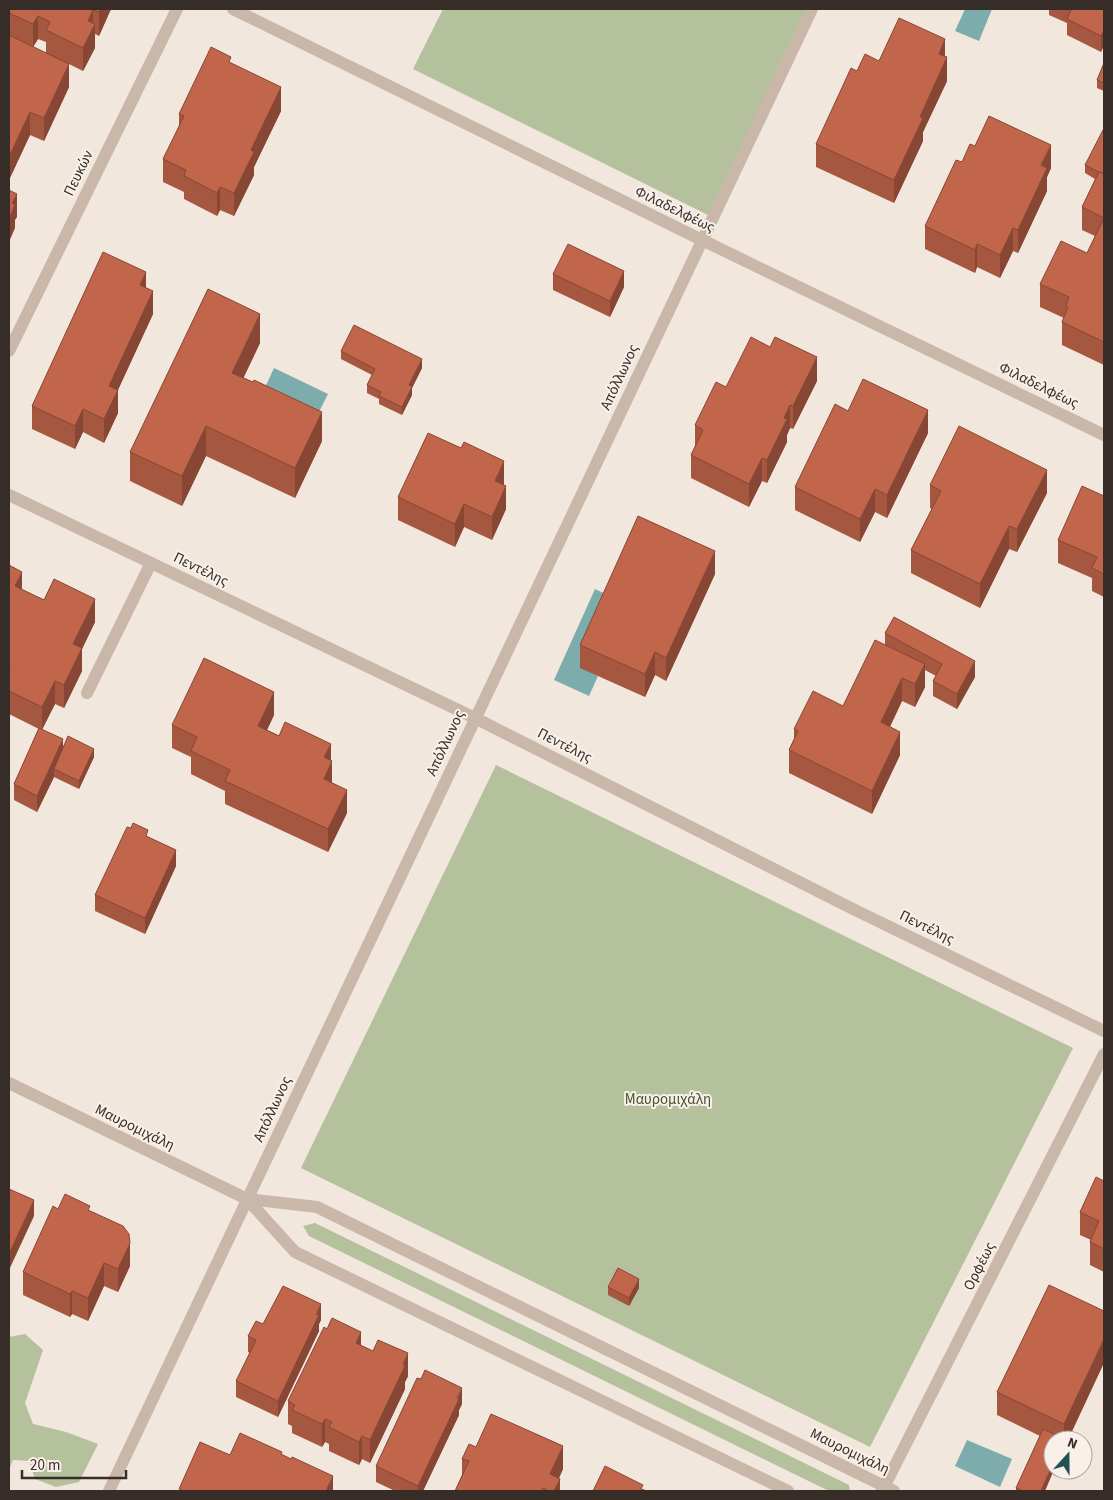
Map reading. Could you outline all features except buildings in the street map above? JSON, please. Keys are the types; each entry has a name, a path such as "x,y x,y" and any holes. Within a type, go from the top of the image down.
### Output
{"street":[{"name":"Πευκών","path":"9,351 177,9"},
{"name":"Φιλαδελφέως","path":"233,9 1104,435"},
{"name":"Απόλλωνος","path":"109,1491 812,9"},
{"name":"Πεντέλης","path":"9,495 475,718 855,910 1104,1031"},
{"path":"87,693 150,563"},
{"name":"Ορφέως","path":"887,1490 1104,1054"},
{"name":"Μαυρομιχάλη","path":"9,1083 247,1199 317,1207 887,1490"},
{"name":"Μαυρομιχάλη","path":"247,1199 294,1252 788,1491"}],"green space":[{"path":"443,9 807,9 712,217 413,69"},
{"name":"Μαυρομιχάλη","path":"496,765 1073,1048 870,1447 301,1168"},
{"path":"315,1223 849,1485 850,1491 829,1491 309,1236 303,1226"},
{"path":"25,1334 43,1350 25,1403 33,1424 66,1432 98,1444 79,1482 56,1487 35,1479 29,1461 13,1460 9,1470 9,1337"}],"water":[{"path":"965,9 992,9 979,41 955,31"},
{"path":"274,368 328,394 315,420 262,394"},
{"path":"595,589 612,597 580,667 598,676 589,696 554,680"},
{"path":"967,1440 1012,1459 1000,1487 955,1466"}]}
